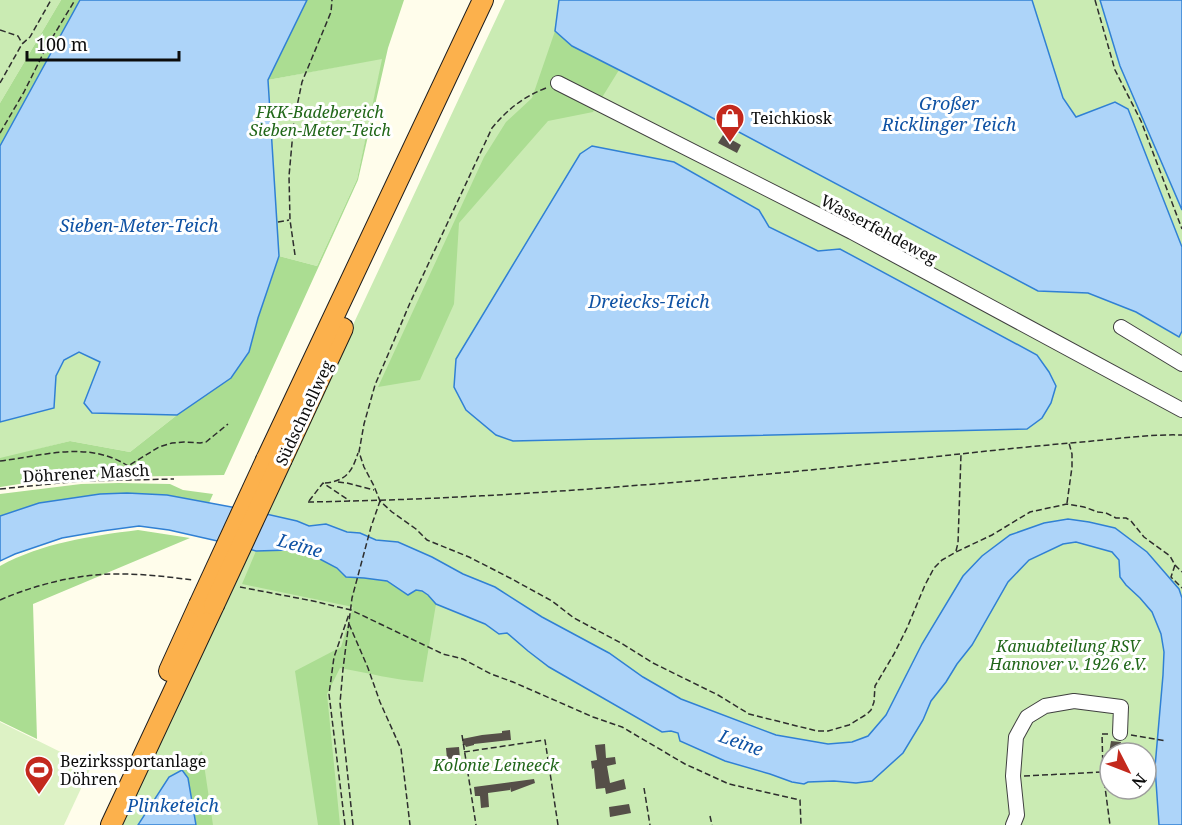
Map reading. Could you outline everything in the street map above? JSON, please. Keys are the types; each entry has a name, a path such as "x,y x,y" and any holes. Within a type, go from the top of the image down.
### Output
{"highway":[{"name":"Südschnellweg","path":"111,825 207,605 483,0"},
{"name":"Südschnellweg","path":"274,459 496,0"},
{"name":"Südschnellweg","path":"104,825 180,645 207,605"}],"lane":[{"name":"Wasserfehdeweg","path":"558,82 852,232 1182,410"},
{"path":"1121,327 1182,364"},
{"path":"1013,825 1017,815 1013,776 1016,737 1027,717 1045,706 1074,701 1121,708 1120,733"}],"path":[{"path":"0,83 51,0"},
{"path":"0,133 75,0"},
{"path":"295,255 290,220 289,176 294,121 302,82 331,12 332,0"},
{"path":"1095,0 1115,69 1141,121 1182,229"},
{"path":"0,30 18,36 22,44"},
{"path":"337,482 352,469 359,452 375,385 410,303 492,129 505,113 520,101 558,82"},
{"path":"278,222 290,220"},
{"path":"119,480 128,466 159,447 172,442 206,442 228,424"},
{"path":"376,490 347,483 323,483 308,502 380,501 603,489 1069,443 1180,435 1182,429"},
{"path":"1067,504 1072,467 1069,443"},
{"path":"0,460 66,451 83,451 106,456 128,466 142,480"},
{"path":"359,452 380,501 427,540 469,557 510,578 653,663 718,695 749,714 817,731 828,731 849,725 871,710 875,686 899,645 934,568 942,560 992,535 1030,512 1067,504 1106,513 1116,518 1126,518 1144,537 1170,556 1182,572"},
{"path":"956,552 961,454"},
{"name":"Döhrener Masch","path":"0,489 80,481 174,479"},
{"path":"323,483 350,502"},
{"path":"353,825 339,703 352,598 380,501"},
{"path":"1175,565 1171,577 1182,588"},
{"path":"0,600 37,586 96,575 137,575 193,580"},
{"path":"233,586 351,610 443,654 463,659 491,675 622,727 685,764 729,784 800,800 801,825"},
{"path":"345,825 329,694 334,657 351,610"},
{"path":"349,624 401,748 410,825"},
{"path":"1102,741 1102,734 1120,733 1166,741"},
{"path":"462,735 476,825"},
{"path":"464,752 545,740 558,825"},
{"path":"1013,776 1098,772"},
{"path":"644,788 650,825"},
{"path":"1106,801 1110,825"},
{"path":"711,816 712,825"}],"green space":[{"path":"0,0 61,0 0,103"},
{"path":"61,0 80,0 0,146 0,103"},
{"path":"307,0 404,0 388,48 358,180 224,475 58,478 0,487 0,458 70,441 130,452 177,415 231,378 249,352 279,256 317,266 357,179 382,59 268,80"},
{"path":"505,0 559,0 555,31 619,70 1038,290 1088,293 1136,312 1178,337 1182,331 1182,825 119,825","holes":["592,146 674,162 759,210 769,227 818,251 840,249 1051,403 1042,418 1027,429 496,435 466,410 454,387"]},
{"path":"1032,0 1100,0 1120,66 1182,210 1182,247 1128,109 1115,102 1076,117 1063,98"},
{"path":"555,31 572,46 619,70 593,112 548,121 459,223 454,304 420,380 378,387 484,157 506,122 532,98"},
{"name":"FKK-Badebereich Sieben-Meter-Teich","path":"383,58 357,179 317,266 279,256 268,80"},
{"path":"80,352 100,362 94,379 92,413 177,415 130,452 70,441 0,459 0,422 54,408 56,376 64,360"},
{"path":"81,484 170,484 183,490 213,494 209,503 167,495 100,494 39,503 0,516 0,494"},
{"path":"138,530 190,538 33,604 37,739 0,721 0,566 49,546"},
{"path":"290,550 327,562 346,577 387,581 408,595 416,590 422,592 436,604 423,682 340,668 327,694 340,825 318,825 295,671 341,647 353,607 242,584 256,551"},
{"name":"Bezirkssportanlage Döhren","path":"0,722 91,767 64,825 0,825"},
{"path":"202,751 213,825 196,825 188,778 182,770"}],"water":[{"name":"Sieben-Meter-Teich","path":"80,0 307,0 268,80 279,256 249,352 231,378 177,415 92,413 84,403 100,362 79,352 64,360 56,376 54,408 0,422 0,146"},
{"name":"Großer Ricklinger Teich","path":"559,0 1032,0 1063,98 1076,117 1115,102 1128,109 1182,247 1182,331 1179,337 1136,312 1088,293 1038,291 572,46 555,31"},
{"path":"1100,0 1182,0 1182,210 1120,66"},
{"name":"Dreiecks-Teich","path":"592,146 674,162 759,210 769,227 818,251 840,249 1037,355 1056,386 1051,403 1042,418 1027,429 513,441 496,435 466,410 454,387 456,359 580,154"},
{"name":"Leine","path":"100,494 167,495 253,511 309,526 326,524 376,540 398,542 495,587 542,617 609,653 643,677 681,699 776,735 828,744 852,742 868,736 886,715 922,644 963,576 982,556 1010,535 1044,523 1068,519 1115,528 1147,552 1179,589 1182,598 1182,825 1159,825 1157,741 1164,652 1161,634 1152,612 1120,577 1119,560 1112,552 1076,542 1063,544 1029,560 1008,582 972,645 931,701 923,720 903,753 872,781 808,782 804,784 725,761 680,741 678,733 662,732 549,667 507,633 499,634 485,624 436,604 422,591 416,590 408,595 387,581 346,577 337,568 316,557 290,550 256,551 169,530 139,526 62,538 0,561 0,516 39,503"},
{"name":"Plinketeich","path":"182,770 188,778 196,825 138,825 169,777"}],"building":[{"name":"Teichkiosk","path":"723,135 741,145 737,153 718,143"},
{"path":"510,730 511,740 466,747 463,745 462,739"},
{"path":"605,744 606,758 615,757 616,764 607,766 610,783 624,779 626,789 606,794 605,788 596,789 591,761 597,760 595,745"},
{"path":"459,747 460,758 447,759 446,748"},
{"path":"534,779 535,783 511,792 510,787 510,790 488,793 489,807 481,808 480,796 475,796 474,787"},
{"path":"629,804 631,813 610,817 609,807"}],"place":[{"name":"Teichkiosk","path":"730,144"},
{"name":"Bezirkssportanlage Döhren","path":"39,796"}],"park label":[{"name":"Kanuabteilung RSV Hannover v. 1926 e.V.","path":"1068,655"},
{"name":"Kolonie Leineeck","path":"496,765"}]}
